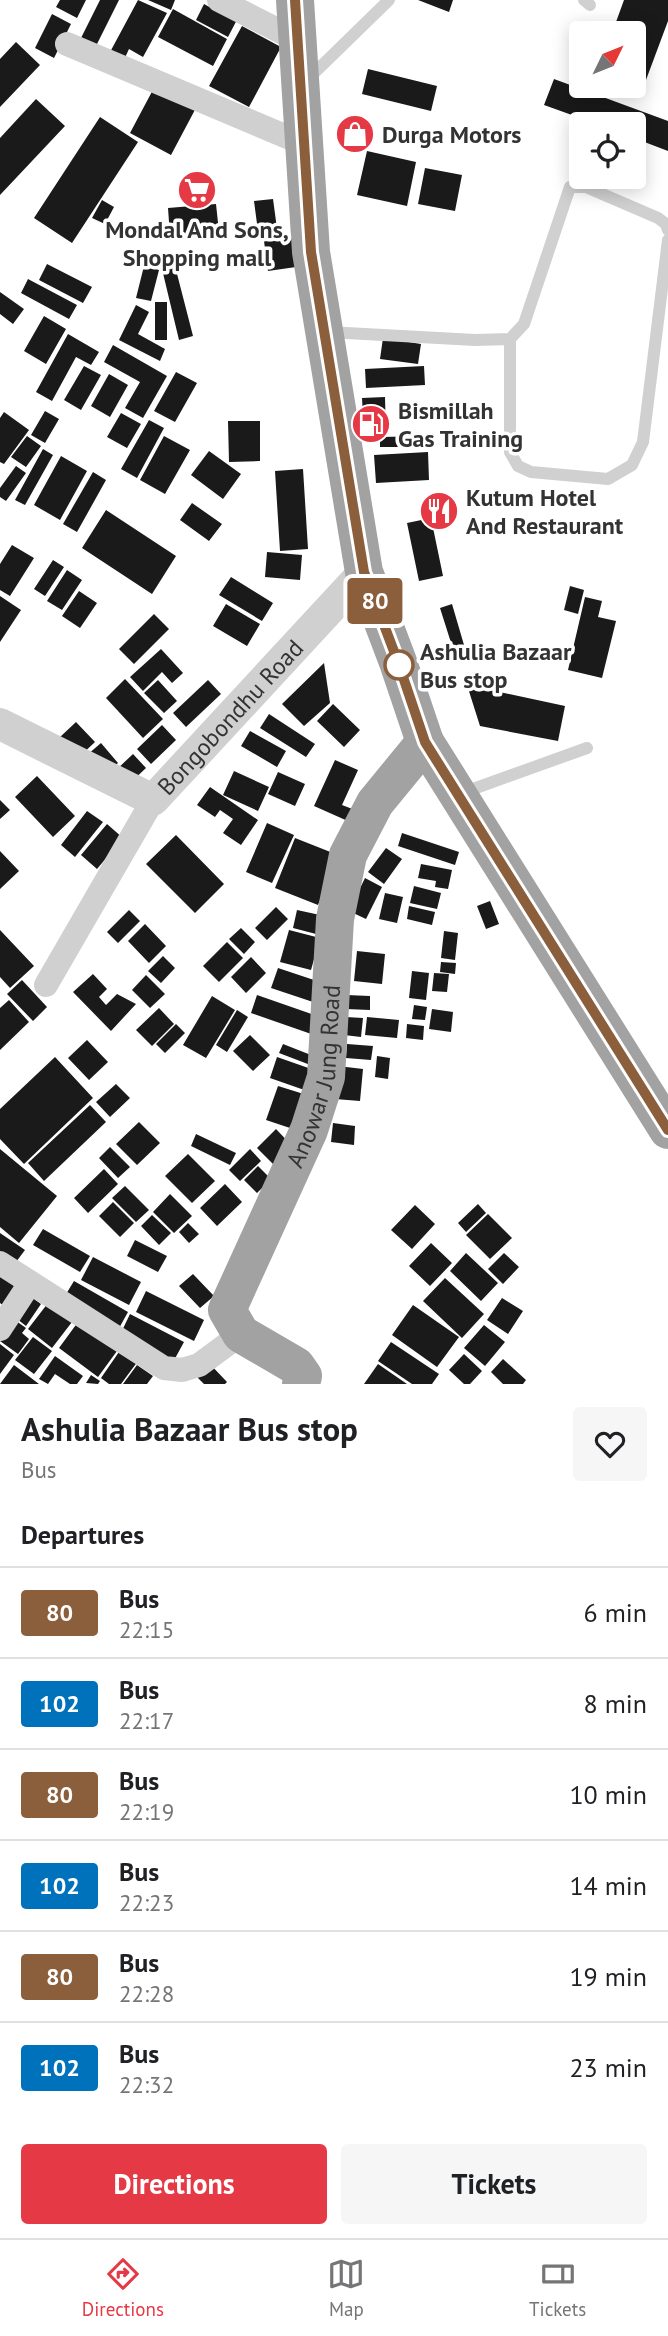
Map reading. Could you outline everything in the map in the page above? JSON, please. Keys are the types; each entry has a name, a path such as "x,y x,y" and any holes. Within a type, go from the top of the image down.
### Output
{"highway":[{"path":"295,0 311,252 364,572 425,742 668,1130"},
{"name":"Anowar Jung Road","path":"242,1335 227,1310 309,1130 326,1077 335,919 348,855 375,803 425,742"},
{"path":"242,1335 296,1366 303,1376 301,1384"}],"street":[{"path":"219,0 297,40"},
{"path":"67,44 304,144"},
{"name":"Bongobondhu Road","path":"0,724 153,800 364,572"},
{"path":"46,985 153,800"},
{"path":"0,1263 164,1368 182,1370 199,1365 242,1335"},
{"path":"0,1329 30,1283"}],"lane":[{"path":"300,86 389,0"},
{"path":"668,230 666,224 658,218 586,187 570,187 524,324 510,339 510,452 518,466 531,472 608,479 632,465 643,442 668,240"},
{"path":"324,332 475,340 510,339"},
{"path":"458,794 587,748"}],"building":[{"path":"60,0 86,0 77,18 56,7"},
{"path":"100,0 119,0 93,52 78,44"},
{"path":"138,0 167,13 143,57 129,49 123,62 109,54"},
{"path":"148,0 175,0 171,10"},
{"path":"418,0 453,0 449,12"},
{"path":"624,0 668,0 668,21 646,80 646,21 616,21"},
{"path":"204,4 213,9 240,14 228,37 196,20"},
{"path":"173,9 227,39 213,66 158,37"},
{"path":"52,14 71,24 54,58 35,48"},
{"path":"242,26 281,47 249,107 209,86"},
{"path":"16,42 40,65 0,107 0,59"},
{"path":"368,69 437,86 431,111 362,94"},
{"path":"554,79 569,85 569,98 606,98 644,112 569,114 544,105"},
{"path":"156,84 197,106 171,155 130,133"},
{"path":"36,99 65,126 0,195 0,138"},
{"path":"646,113 668,121 668,151 646,143"},
{"path":"100,117 138,142 72,243 34,218"},
{"path":"367,151 416,162 407,206 357,195"},
{"path":"425,168 462,175 455,211 418,204"},
{"path":"273,199 278,236 259,239 254,201"},
{"path":"102,200 114,207 105,224 92,218"},
{"path":"216,204 219,232 170,236 168,208"},
{"path":"292,237 296,267 268,271 264,241"},
{"path":"47,264 92,287 83,303 39,280"},
{"path":"144,266 159,270 151,301 136,298"},
{"path":"175,266 193,336 179,340 162,269"},
{"path":"28,279 77,305 69,319 21,293"},
{"path":"0,292 24,309 13,324 0,314"},
{"path":"155,302 167,302 167,340 155,340"},
{"path":"136,305 149,312 138,334 165,349 160,361 119,340"},
{"path":"44,316 66,329 46,364 24,351"},
{"path":"68,334 99,352 91,365 76,357 52,401 36,392"},
{"path":"383,338 421,344 418,364 380,359"},
{"path":"113,345 167,376 143,418 125,408 140,382 104,362"},
{"path":"84,366 101,375 81,410 64,400"},
{"path":"424,366 425,385 366,388 365,369"},
{"path":"176,372 197,383 175,422 154,411"},
{"path":"109,374 128,385 110,417 91,406"},
{"path":"385,397 386,434 364,435 362,398"},
{"path":"45,411 59,419 45,443 31,435"},
{"path":"4,412 29,430 4,464 0,462 0,418"},
{"path":"121,413 141,424 127,448 107,437"},
{"path":"149,420 164,428 137,478 121,469"},
{"path":"228,421 260,421 260,461 229,462"},
{"path":"27,436 41,446 26,467 11,457"},
{"path":"164,436 190,450 165,494 140,480"},
{"path":"429,436 429,447 380,447 380,437"},
{"path":"43,449 53,455 25,505 15,500"},
{"path":"209,451 241,474 223,499 191,475"},
{"path":"428,452 429,480 376,483 374,455"},
{"path":"61,456 87,471 60,520 34,505"},
{"path":"16,466 26,473 6,501 0,497 0,488"},
{"path":"303,469 308,549 280,551 275,471"},
{"path":"93,472 106,480 77,532 63,524"},
{"path":"192,503 222,524 209,541 180,520"},
{"path":"106,510 176,556 152,594 82,548"},
{"path":"431,518 443,576 419,581 407,523"},
{"path":"12,545 34,558 10,596 0,590 0,564"},
{"path":"267,552 302,555 300,580 265,577"},
{"path":"53,560 64,567 45,596 34,589"},
{"path":"67,570 82,580 62,610 47,601"},
{"path":"231,577 273,603 262,621 219,595"},
{"path":"570,586 584,590 578,614 564,610"},
{"path":"79,591 97,603 80,628 62,616"},
{"path":"0,596 21,610 0,642"},
{"path":"585,597 602,601 598,617 616,621 602,678 568,670"},
{"path":"226,604 260,624 247,646 213,626"},
{"path":"452,604 464,645 453,649 440,608"},
{"path":"154,614 169,629 134,664 119,649"},
{"path":"161,649 183,673 172,683 162,672 143,691 130,677"},
{"path":"324,663 330,703 304,726 282,704"},
{"path":"125,679 163,719 143,738 106,698"},
{"path":"158,680 177,701 164,713 144,693"},
{"path":"208,680 221,694 186,727 173,713"},
{"path":"467,685 565,706 558,741 480,726"},
{"path":"333,704 360,730 344,747 317,721"},
{"path":"269,714 315,744 306,757 260,728"},
{"path":"76,722 95,742 78,758 59,738"},
{"path":"162,725 176,740 151,764 137,749"},
{"path":"250,731 286,751 277,767 241,746"},
{"path":"101,743 118,763 104,775 87,755"},
{"path":"133,754 146,768 128,785 115,771"},
{"path":"335,760 358,770 342,805 355,810 350,822 314,806"},
{"path":"234,771 269,787 258,811 223,795"},
{"path":"278,772 305,784 295,806 268,794"},
{"path":"37,776 75,816 53,837 15,797"},
{"path":"210,787 258,820 241,845 223,833 233,819 220,810 215,817 197,805"},
{"path":"0,800 10,810 0,819"},
{"path":"87,811 103,822 75,857 61,845"},
{"path":"267,823 294,835 272,883 246,872"},
{"path":"107,824 123,838 97,869 81,855"},
{"path":"402,833 459,852 455,865 398,846"},
{"path":"176,835 224,884 195,913 146,864"},
{"path":"295,838 338,855 318,905 275,888"},
{"path":"386,848 402,859 384,884 368,872"},
{"path":"0,851 19,871 0,889"},
{"path":"421,864 452,870 448,889 435,887 436,881 418,878"},
{"path":"365,878 382,887 366,919 349,911"},
{"path":"414,886 441,893 437,909 410,903"},
{"path":"385,893 403,897 397,923 379,919"},
{"path":"490,901 499,924 486,929 477,906"},
{"path":"409,906 435,912 432,925 407,919"},
{"path":"276,907 288,919 267,940 255,928"},
{"path":"129,910 140,921 118,943 107,932"},
{"path":"297,910 320,915 316,934 293,928"},
{"path":"145,924 166,946 149,963 128,941"},
{"path":"241,928 255,942 244,954 229,939"},
{"path":"0,930 34,966 10,988 0,977"},
{"path":"289,930 320,938 311,970 280,962"},
{"path":"444,931 458,933 455,960 441,958"},
{"path":"227,942 243,958 219,982 203,966"},
{"path":"357,951 385,954 382,984 354,981"},
{"path":"163,956 175,968 161,983 148,971"},
{"path":"251,957 266,973 246,993 231,977"},
{"path":"441,962 456,963 455,974 440,972"},
{"path":"278,968 323,983 316,1003 271,988"},
{"path":"412,971 429,973 426,1000 409,998"},
{"path":"434,973 449,974 447,992 432,991"},
{"path":"93,974 107,989 99,997 106,1005 117,994 136,1004 111,1031 73,992"},
{"path":"146,975 165,994 150,1008 132,990"},
{"path":"22,980 47,1007 33,1021 7,994"},
{"path":"257,995 323,1018 317,1036 251,1013"},
{"path":"346,995 370,996 370,1010 346,1009"},
{"path":"212,996 235,1010 206,1058 183,1045"},
{"path":"9,1000 29,1022 0,1050 0,1008"},
{"path":"414,1005 427,1007 425,1020 412,1019"},
{"path":"159,1008 174,1024 152,1046 136,1030"},
{"path":"432,1009 453,1012 451,1032 429,1029"},
{"path":"237,1010 248,1017 227,1052 216,1045"},
{"path":"346,1017 363,1018 361,1037 344,1035"},
{"path":"367,1017 399,1020 397,1038 365,1035"},
{"path":"176,1024 185,1033 165,1053 156,1044"},
{"path":"407,1024 424,1026 423,1040 406,1038"},
{"path":"250,1035 270,1055 253,1071 233,1051"},
{"path":"87,1040 108,1062 89,1080 68,1058"},
{"path":"283,1044 316,1057 313,1066 279,1053"},
{"path":"347,1044 373,1046 371,1060 346,1058"},
{"path":"377,1056 390,1058 388,1079 375,1077"},
{"path":"55,1057 93,1098 24,1164 0,1139 0,1109"},
{"path":"277,1057 317,1071 310,1092 270,1078"},
{"path":"338,1066 363,1069 360,1101 335,1099"},
{"path":"116,1084 130,1098 110,1117 96,1102"},
{"path":"278,1086 307,1095 296,1130 266,1120"},
{"path":"90,1105 106,1122 44,1181 28,1163"},
{"path":"139,1122 160,1143 137,1165 116,1144"},
{"path":"333,1123 355,1126 354,1145 331,1142"},
{"path":"276,1129 296,1150 278,1169 257,1148"},
{"path":"196,1134 236,1153 230,1165 191,1146"},
{"path":"110,1147 130,1167 118,1178 99,1158"},
{"path":"0,1149 57,1196 19,1243 0,1227"},
{"path":"250,1149 261,1161 240,1181 229,1170"},
{"path":"188,1154 215,1181 192,1203 165,1176"},
{"path":"258,1166 271,1179 257,1193 244,1180"},
{"path":"104,1169 118,1184 88,1213 74,1198"},
{"path":"225,1184 242,1202 217,1226 200,1208"},
{"path":"125,1186 149,1210 136,1222 112,1198"},
{"path":"170,1194 192,1216 174,1233 153,1212"},
{"path":"113,1202 134,1223 120,1237 99,1216"},
{"path":"478,1204 486,1213 466,1232 458,1223"},
{"path":"415,1205 435,1224 412,1249 391,1230"},
{"path":"488,1214 512,1238 490,1259 466,1235"},
{"path":"152,1215 171,1233 159,1245 141,1226"},
{"path":"188,1223 199,1234 189,1243 179,1232"},
{"path":"43,1229 90,1256 80,1272 33,1245"},
{"path":"0,1233 25,1250 13,1266 0,1256"},
{"path":"135,1240 167,1256 158,1272 127,1256"},
{"path":"431,1243 452,1263 430,1286 409,1266"},
{"path":"466,1253 498,1283 481,1301 450,1271"},
{"path":"504,1253 519,1267 503,1284 488,1269"},
{"path":"93,1257 141,1282 129,1305 81,1280"},
{"path":"0,1274 25,1289 9,1310 0,1303"},
{"path":"193,1274 214,1296 200,1308 179,1286"},
{"path":"445,1278 484,1314 462,1338 423,1301"},
{"path":"74,1281 128,1312 118,1330 63,1299"},
{"path":"146,1291 204,1320 194,1341 136,1312"},
{"path":"27,1294 41,1304 26,1326 12,1315"},
{"path":"502,1298 523,1311 508,1334 487,1320"},
{"path":"48,1303 72,1322 52,1348 28,1329"},
{"path":"413,1305 459,1337 437,1367 392,1335"},
{"path":"130,1314 184,1342 172,1364 119,1337"},
{"path":"12,1318 26,1328 22,1333 29,1339 18,1354 0,1341"},
{"path":"78,1322 117,1351 98,1377 59,1348"},
{"path":"484,1325 505,1342 485,1366 464,1348"},
{"path":"33,1337 52,1351 34,1374 15,1360"},
{"path":"391,1342 439,1374 432,1384 412,1384 378,1361"},
{"path":"0,1344 14,1355 0,1374"},
{"path":"121,1349 138,1361 121,1384 109,1384 101,1378"},
{"path":"464,1354 482,1371 470,1384 464,1384 449,1370"},
{"path":"55,1356 83,1376 77,1384 70,1384 55,1374 48,1384 39,1379"},
{"path":"503,1359 526,1380 523,1384 503,1384 491,1372"},
{"path":"208,1362 227,1382 225,1384 204,1384 195,1375"},
{"path":"378,1364 407,1384 364,1384"},
{"path":"14,1365 39,1384 0,1384"},
{"path":"137,1365 153,1376 147,1384 123,1384"},
{"path":"91,1375 100,1381 98,1384 86,1383"}],"bus line":[{"name":"80","path":"295,0 311,252 364,572 425,742 668,1130"}],"place":[{"name":"Durga Motors","path":"355,134"},
{"name":"Mondal And Sons, Shopping mall","path":"197,190"},
{"name":"Bismillah Gas Training","path":"371,424"},
{"name":"Kutum Hotel And Restaurant","path":"439,511"},
{"name":"Ashulia Bazaar Bus stop","path":"399,665"}]}
